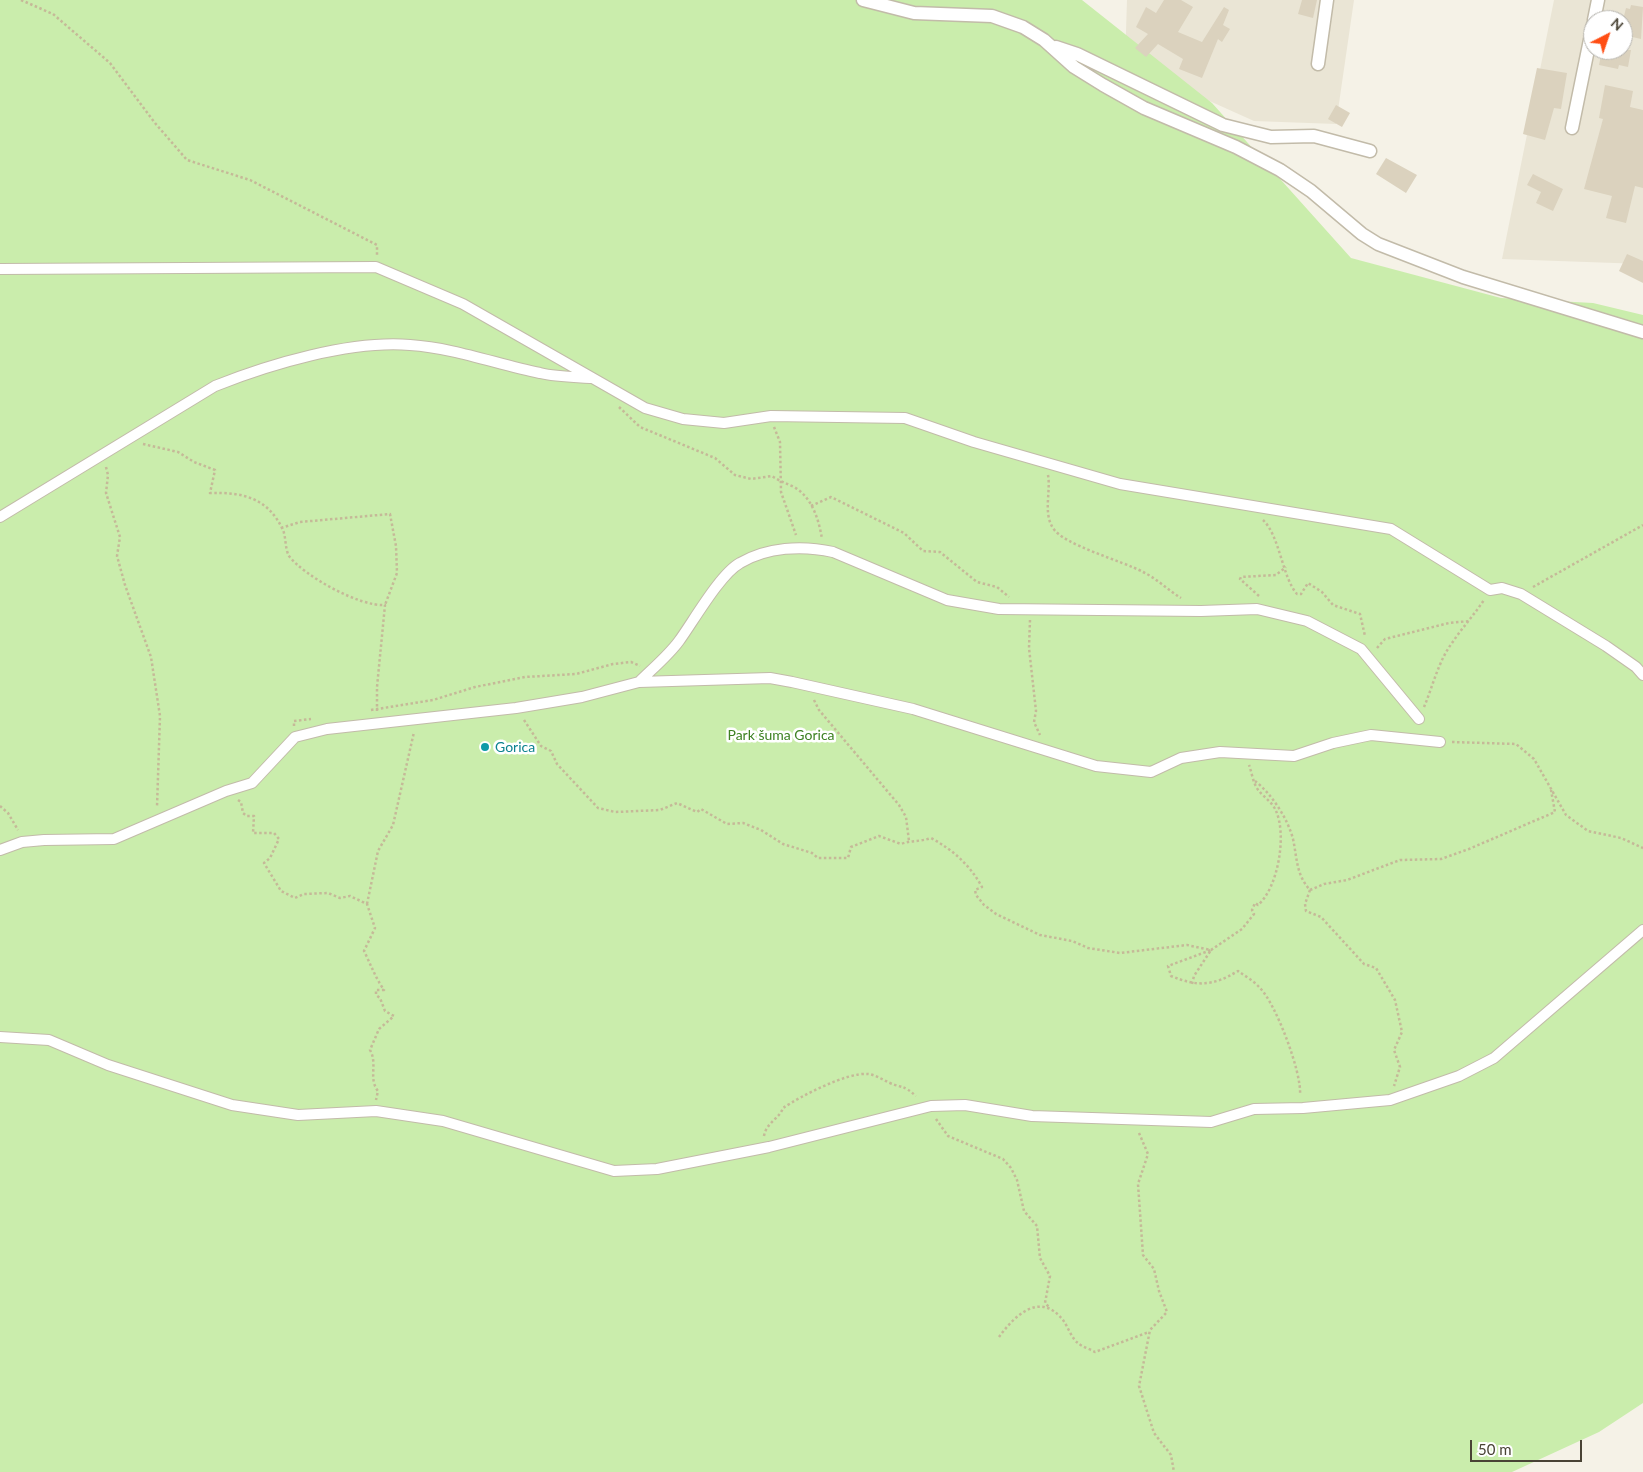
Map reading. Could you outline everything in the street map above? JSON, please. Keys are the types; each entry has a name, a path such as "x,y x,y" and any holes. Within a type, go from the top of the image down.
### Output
{"street":[{"path":"863,0 914,13 983,15 1000,18 1023,26 1053,47 1074,66 1111,90 1144,108 1236,147 1280,170 1311,191 1362,234 1378,244 1463,277 1643,332"},
{"path":"1318,64 1327,0"},
{"path":"1053,47 1076,54 1222,125 1271,137 1314,136 1370,151"},
{"path":"1572,128 1586,60"},
{"path":"0,269 376,267 463,304 596,378 645,408 683,419 724,423 771,416 905,418 974,442 1120,484 1391,529 1490,590 1502,588 1521,594 1606,646 1636,668 1643,676"},
{"path":"0,517 102,453 215,386 250,372 347,349 389,344 450,350 541,374 596,378"},
{"path":"638,682 678,643 723,580 738,564 771,550 818,548 833,552 948,600 999,609 1201,611 1257,608 1307,621 1361,649 1420,719"},
{"path":"0,850 25,842 114,839 228,790 252,783 295,737 327,729 516,708 582,697 638,682 770,678 913,709 1096,766 1151,772 1181,758 1220,752 1294,756 1333,743 1371,735 1440,742"},
{"path":"0,1037 49,1040 108,1065 232,1104 298,1115 376,1111 443,1121 614,1171 657,1169 763,1148 929,1107 965,1106 1032,1116 1211,1122 1254,1109 1303,1108 1390,1100 1459,1076 1494,1058 1643,930"}],"path":[{"path":"21,0 53,14 110,62 154,123 187,160 250,180 377,245 376,267"},
{"path":"615,390 619,410 640,427 715,458 735,475 751,479 772,476 780,482 795,487 818,516 822,539 818,548"},
{"path":"771,416 780,442 780,492 796,536"},
{"path":"128,438 149,447 178,452 194,462 215,470 210,493 224,492 255,498 267,507 282,528 289,555 332,590 373,606 385,605"},
{"path":"102,453 108,475 106,492 120,536 117,556 125,585 151,657 160,716 156,792 157,821"},
{"path":"1043,462 1050,487 1048,508 1052,528 1064,540 1143,572 1201,611"},
{"path":"1259,507 1263,520 1286,567 1291,587 1297,594 1301,594 1308,583 1322,592 1333,605 1360,614 1366,640 1361,649"},
{"path":"282,528 300,522 390,514 396,546 397,573 385,605 377,723"},
{"path":"1521,594 1643,525"},
{"path":"1270,612 1271,606 1254,594 1240,579 1241,576 1276,575 1286,567"},
{"path":"1420,719 1437,670 1451,644 1470,621 1490,590"},
{"path":"1370,658 1385,639 1449,623 1470,621"},
{"path":"369,710 433,700 475,687 524,677 576,674 613,664 631,662 645,668 648,674"},
{"path":"807,685 820,710 899,805 906,817 909,841"},
{"path":"516,708 541,746 551,751 557,764 598,808 615,812 660,810 676,803 697,812 701,809 727,824 743,823 761,830 783,844 812,853 818,858 831,860 848,858 851,847 879,836 901,844 909,841 917,843 931,838 951,849 977,877 982,887 975,890 976,895 984,905 996,914 1040,935 1072,941 1102,952 1120,953 1187,945 1211,950"},
{"path":"295,737 294,721 320,718"},
{"path":"376,1111 378,1091 373,1084 374,1057 370,1050 379,1029 394,1016 385,1011 380,998 376,995 376,990 384,990 373,975 373,968 364,951 375,928 367,904 378,851 394,825 418,718"},
{"path":"1440,742 1516,744 1534,760 1566,815 1588,831 1621,838 1643,848"},
{"path":"1246,753 1257,789 1274,808 1278,817 1280,853 1270,893 1258,905 1255,903 1252,910 1254,914 1242,929 1211,950 1168,966 1171,976 1192,984 1212,982 1238,971 1261,988 1295,1060 1301,1085 1300,1104 1303,1108"},
{"path":"1254,779 1276,806 1287,826 1293,838 1297,867 1310,890"},
{"path":"1390,1100 1400,1067 1394,1050 1402,1032 1396,1000 1376,968 1364,964 1321,917 1306,911 1305,904 1310,890 1324,884 1347,880 1400,860 1441,858 1546,816 1555,812 1550,786"},
{"path":"228,790 242,802 244,813 247,816 254,816 253,833 274,833 279,839 270,858 264,863 281,892 295,898 304,894 328,892 340,898 350,896 367,904"},
{"path":"0,806 8,813 25,842"},
{"path":"1192,984 1194,976 1211,950"},
{"path":"763,1148 765,1132 772,1121 781,1115 783,1108 816,1089 851,1076 868,1074 892,1084 904,1086 929,1107 948,1136 1003,1159 1010,1168 1017,1180 1024,1211 1037,1226 1040,1258 1050,1276 1045,1302 1063,1319 1076,1343 1095,1352 1149,1332 1166,1312 1158,1291 1154,1269 1143,1255 1138,1184 1148,1154 1140,1136 1139,1119"},
{"path":"999,1337 1012,1319 1034,1306 1049,1307"},
{"path":"1149,1332 1139,1386 1154,1433 1171,1455 1174,1472"}],"shaded area":[{"path":"1127,0 1354,0 1336,124 1254,121 1125,63"},
{"path":"1554,0 1643,0 1643,264 1502,259"}],"green space":[{"name":"Park šuma Gorica","path":"0,0 1082,0 1212,103 1351,258 1501,298 1593,303 1643,315 1643,1403 1599,1432 1512,1472 0,1472"}],"building":[{"path":"1164,0 1181,0 1193,7 1178,32 1202,42 1224,7 1229,10 1223,25 1230,29 1222,42 1218,39 1202,78 1179,69 1183,59 1158,44 1146,57 1135,48 1148,34 1136,27 1146,7 1156,13"},
{"path":"1302,0 1317,0 1313,18 1298,14"},
{"path":"1631,5 1643,7 1641,39 1633,37 1633,10 1626,10 1626,8 1630,9"},
{"path":"1600,60 1629,60 1628,67 1619,65 1618,69 1599,65"},
{"path":"1537,68 1567,73 1561,109 1554,108 1545,140 1523,134"},
{"path":"1605,85 1633,91 1630,107 1643,110 1643,188 1635,186 1626,223 1606,218 1612,196 1584,189 1603,119 1599,118"},
{"path":"1336,105 1350,113 1342,127 1328,119"},
{"path":"1386,158 1417,175 1406,193 1376,174"},
{"path":"1533,174 1563,189 1553,211 1536,203 1541,192 1527,185"},
{"path":"1627,254 1643,261 1643,283 1619,271"}],"place":[{"name":"Gorica","path":"485,747"}]}
